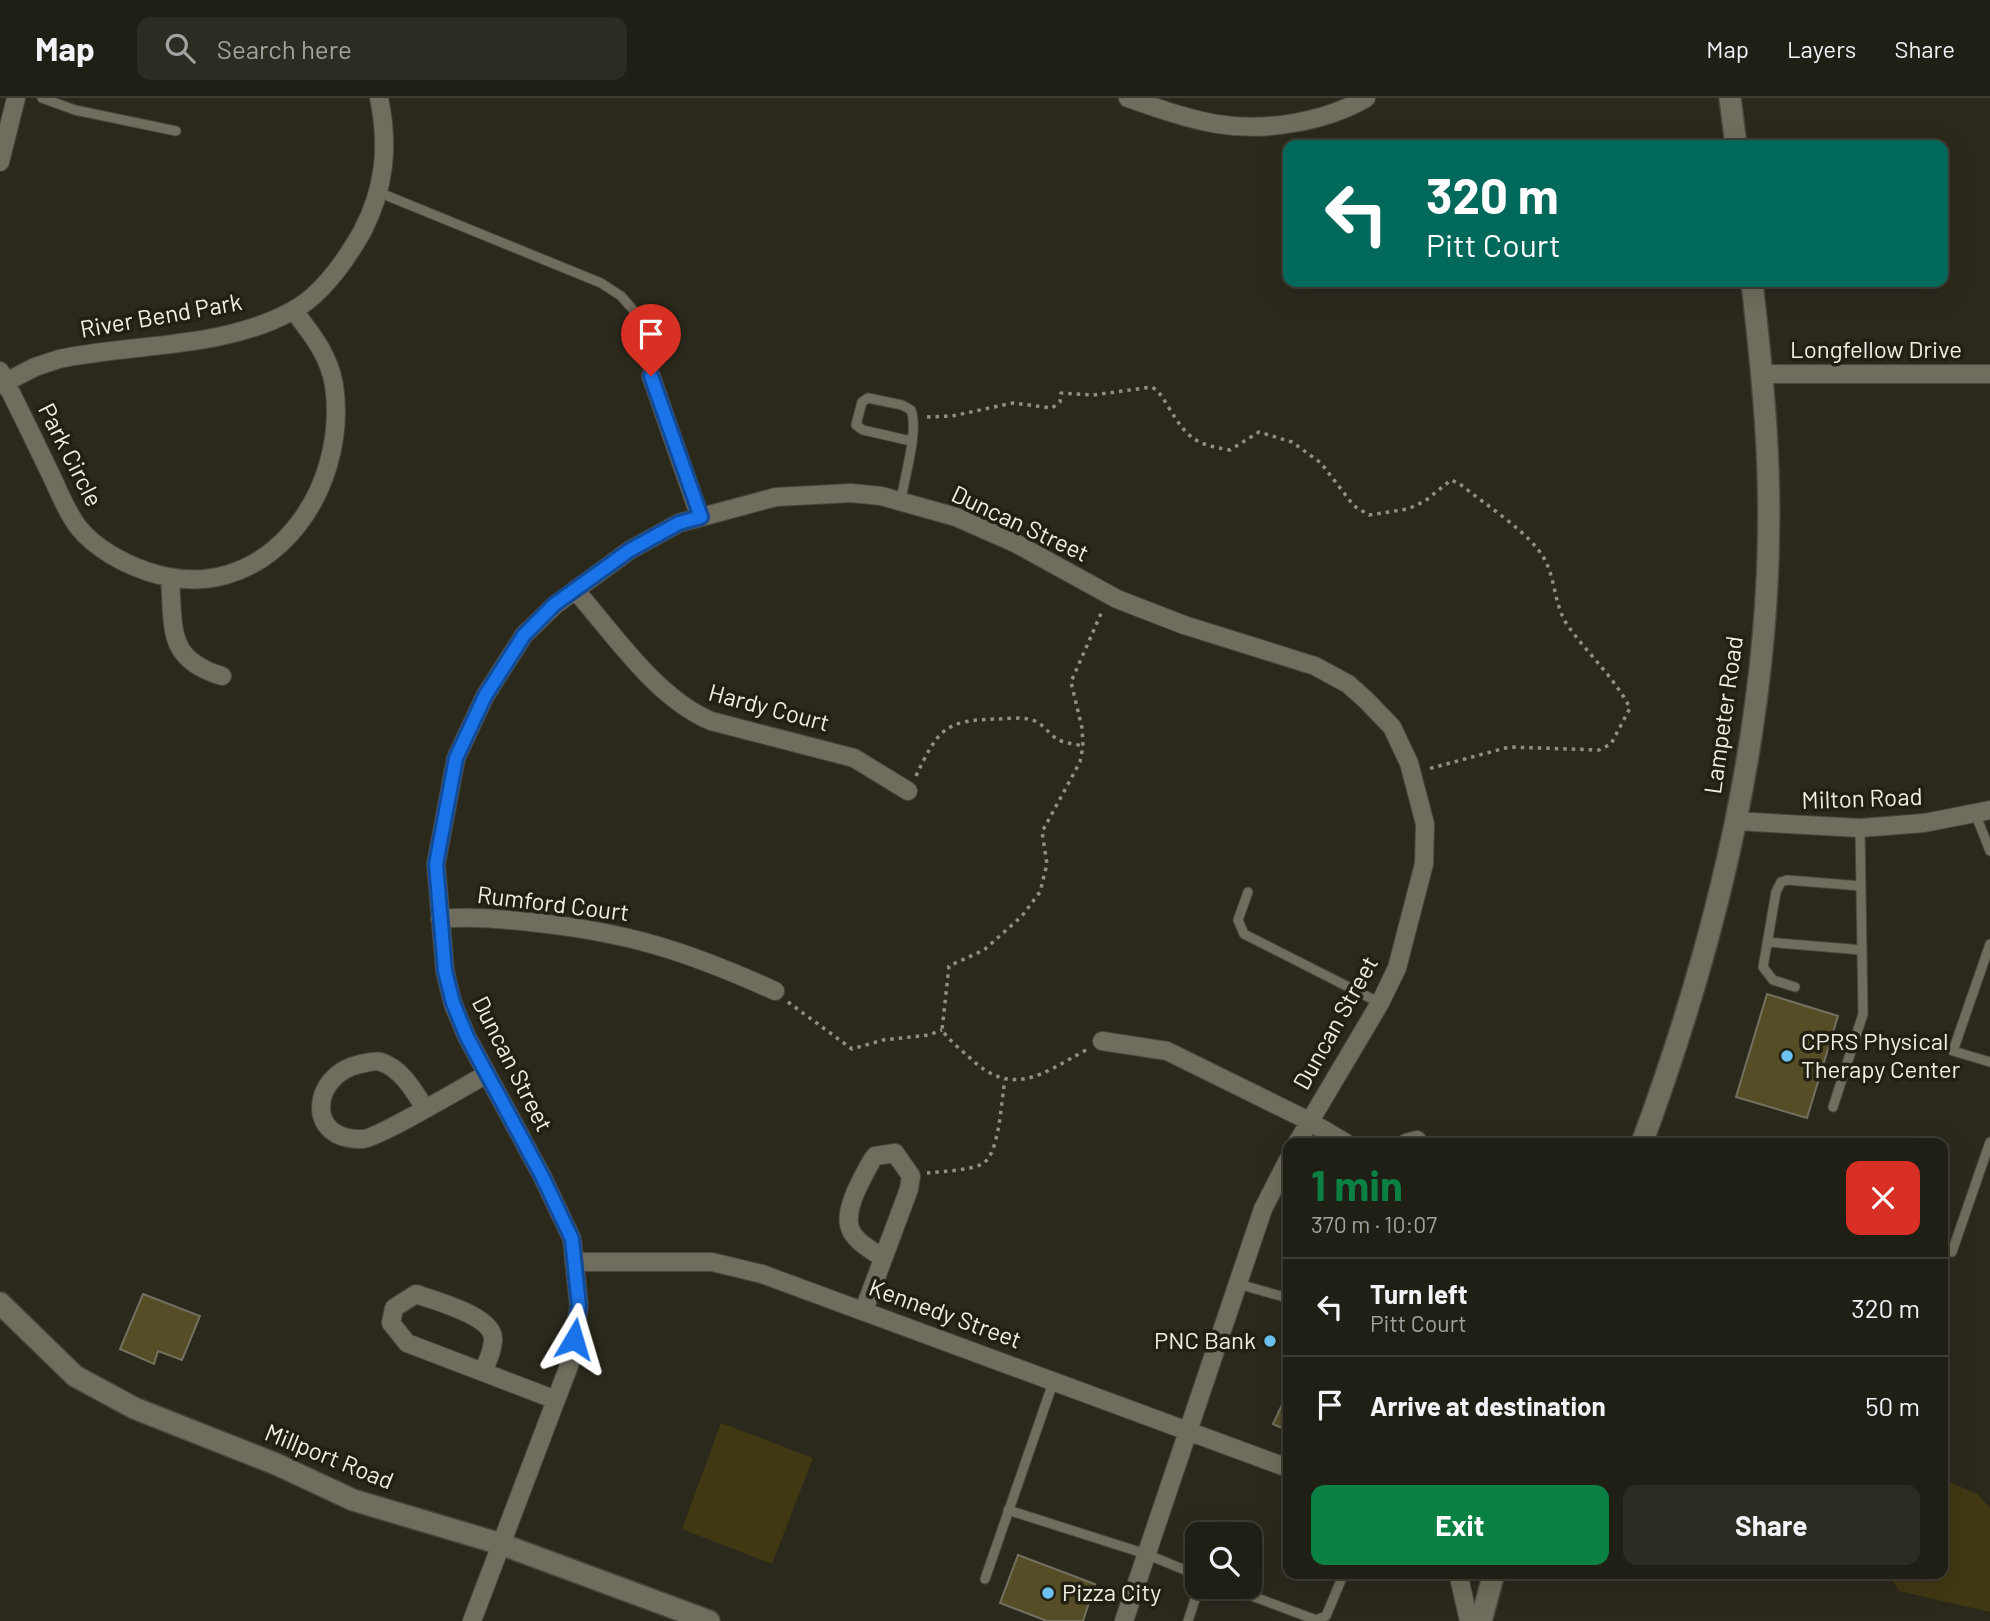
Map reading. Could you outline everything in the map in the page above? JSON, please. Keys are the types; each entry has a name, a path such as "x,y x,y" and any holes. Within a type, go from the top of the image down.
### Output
{"main road":[{"path":"1730,98 1735,140"},
{"name":"Lampeter Road","path":"1644,1138 1710,936 1735,821 1764,619 1768,473 1762,374 1753,287"},
{"name":"Millport Road","path":"0,1303 75,1376 134,1408 276,1464 353,1500 501,1544 709,1621"},
{"path":"1481,1621 1492,1579"}],"street":[{"path":"0,162 16,98"},
{"name":"River Bend Park","path":"2,383 35,366 59,359 225,335 294,310 345,260 369,219 386,164 379,98"},
{"path":"1128,98 1198,120 1241,127 1320,117 1366,98"},
{"name":"Park Circle","path":"2,383 80,529 110,553 132,566 170,579 209,579 250,567 288,539 309,509 321,483 332,444 333,383 316,338 294,310"},
{"name":"Longfellow Drive","path":"1762,374 1990,374"},
{"path":"651,376 701,517"},
{"name":"Duncan Street","path":"472,1621 570,1363 579,1306 572,1239 558,1206 487,1074 453,1003 445,971 436,864 456,758 485,696 524,635 555,604 630,550 679,523 776,497 851,494 901,501 956,517 1015,544 1109,595 1184,625 1315,666 1348,684 1392,727 1413,776 1424,824 1424,864 1397,968 1380,1003 1300,1138"},
{"path":"170,579 175,640 186,659 222,676"},
{"name":"Hardy Court","path":"575,590 668,695 690,712 711,721 854,758 908,791"},
{"name":"Milton Road","path":"1735,821 1860,828 1924,823 1982,812"},
{"name":"Rumford Court","path":"440,919 470,916 594,929 665,945 775,991"},
{"path":"1102,1041 1167,1051 1309,1121 1338,1138"},
{"path":"425,1108 408,1083 394,1069 378,1060 348,1067 333,1078 320,1101 321,1116 328,1129 342,1138 366,1139 425,1108 487,1074"},
{"path":"864,1310 909,1189 911,1176 895,1153 875,1156 867,1166 846,1214 848,1228 861,1244 883,1258"},
{"path":"1124,1621 1263,1209 1283,1170"},
{"name":"Kennedy Street","path":"575,1262 712,1262 762,1274 1283,1466"},
{"path":"483,1372 494,1338 491,1328 480,1319 416,1294 394,1308 391,1323 407,1343 556,1400"},
{"path":"1459,1579 1469,1621"}],"lane":[{"path":"42,98 75,110 176,131"},
{"path":"378,192 601,284 621,296 649,328 651,376"},
{"path":"901,501 911,441 914,417 911,410 902,405 868,398 858,408 856,425 863,430 911,441"},
{"path":"1982,812 1990,851"},
{"path":"1833,1107 1863,1014 1860,828"},
{"path":"1795,987 1773,980 1763,971 1776,892 1781,882 1787,880 1861,886"},
{"path":"1248,892 1238,920 1244,934 1380,1003"},
{"path":"1767,942 1862,950"},
{"path":"1990,943 1952,1051 1990,1062"},
{"path":"1952,1252 1990,1142"},
{"path":"1238,1284 1283,1297"},
{"path":"985,1578 1054,1380"},
{"path":"1008,1510 1146,1554 1185,1569"},
{"path":"1259,1599 1316,1621 1326,1616 1341,1579"},
{"path":"1188,1621 1195,1599"}],"path":[{"path":"914,417 952,416 1013,403 1052,408 1060,402 1061,393 1093,394 1152,387 1160,392 1189,438 1200,444 1230,450 1242,446 1259,432 1292,442 1321,463 1354,506 1369,515 1408,509 1425,501 1451,480 1460,484 1537,547 1546,562 1558,607 1567,624 1619,688 1630,708 1611,744 1599,750 1509,747 1437,765 1413,776"},
{"path":"942,1030 949,966 984,950 1022,916 1040,892 1047,864 1042,832 1080,762 1083,746 1082,728 1070,682 1109,595"},
{"path":"908,791 933,739 954,723 1027,718 1038,722 1058,740 1083,746"},
{"path":"775,991 852,1049 883,1040 929,1035 942,1030"},
{"path":"942,1030 986,1074 1004,1080 1034,1078 1102,1041"},
{"path":"911,1176 981,1165 988,1159 996,1139 1004,1080"}],"shaded area":[{"path":"721,1423 813,1458 772,1564 682,1529"},
{"path":"1948,1481 1977,1494 1990,1508 1990,1612 1899,1591 1891,1579 1948,1579"}],"building":[{"name":"CPRS Physical Therapy Center","path":"1767,994 1838,1016 1807,1118 1736,1097"},
{"path":"143,1294 200,1316 182,1360 158,1351 154,1364 120,1349"},
{"path":"1283,1403 1283,1429 1273,1424"},
{"name":"Pizza City","path":"1018,1555 1095,1584 1083,1621 1047,1621 1000,1603"}],"place":[{"name":"CPRS Physical Therapy Center","path":"1787,1056"},
{"name":"PNC Bank","path":"1270,1341"},
{"name":"Pizza City","path":"1048,1593"}],"route":[{"path":"574,1339 579,1306 572,1239 558,1206 467,1037 453,1003 445,971 436,864 456,758 485,696 524,635 555,604 630,550 679,523 701,517 651,376"}]}
